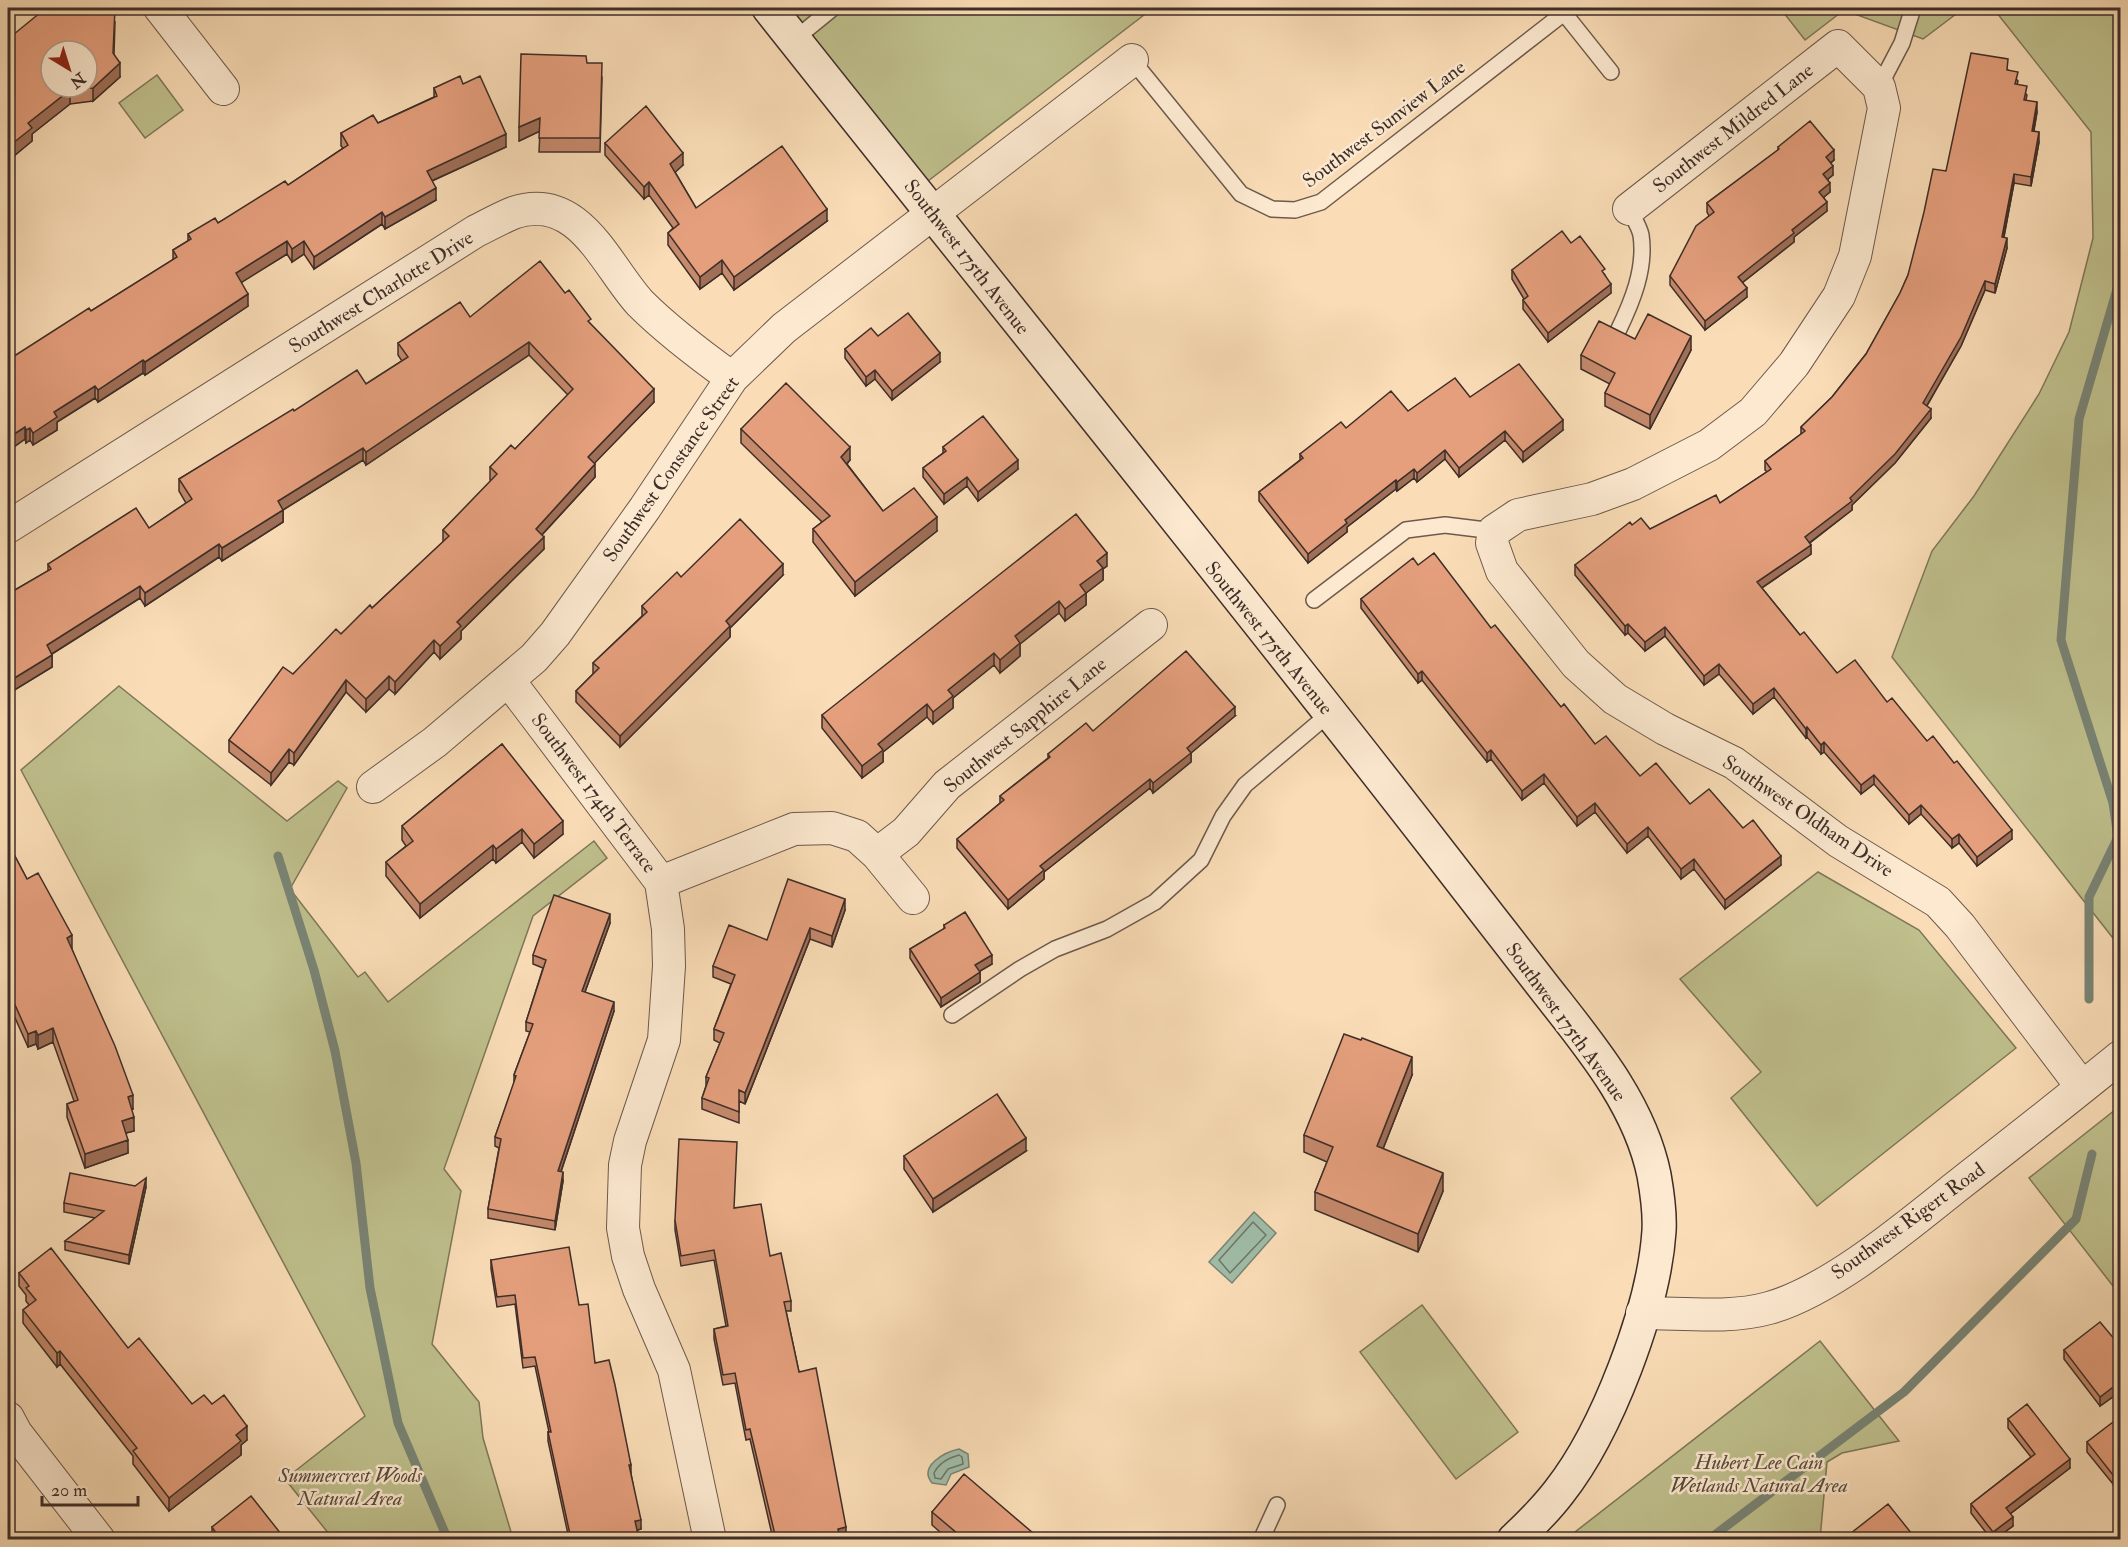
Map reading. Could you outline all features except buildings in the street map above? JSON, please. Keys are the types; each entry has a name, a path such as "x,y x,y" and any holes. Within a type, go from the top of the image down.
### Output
{"main road":[{"name":"Southwest 175th Avenue","path":"769,8 1330,713 1611,1076 1635,1120 1653,1173 1659,1228 1650,1283 1642,1313"},
{"path":"1514,1539 1561,1491 1593,1437 1610,1404 1642,1313"}],"street":[{"path":"160,8 223,89"},
{"name":"Southwest Mildred Lane","path":"1629,209 1838,46 1879,87"},
{"name":"Southwest Constance Street","path":"373,787 435,742 509,681 555,634 645,508 732,378 784,328 1132,60"},
{"path":"1494,531 1518,515 1592,499 1633,484 1709,445 1753,412 1794,364 1839,296 1855,256 1884,108 1879,87"},
{"name":"Southwest Charlotte Drive","path":"8,527 476,231 514,213 540,209 568,218 582,228 640,302 683,341 732,378"},
{"name":"Southwest Oldham Drive","path":"1494,531 1492,543 1502,571 1576,664 1615,699 1665,729 1734,763 1838,841 1938,902 1960,926 2082,1087"},
{"name":"Southwest Sapphire Lane","path":"877,854 906,832 947,785 1151,626"},
{"name":"Southwest 174th Terrace","path":"509,681 661,882 668,929 669,966 664,1040 630,1141 625,1165 623,1228 628,1256 639,1289 674,1370 710,1539"},
{"path":"661,882 794,830 832,828 856,836 877,854 914,898"},
{"name":"Southwest Rigert Road","path":"1642,1313 1758,1310 1807,1293 1897,1233 2121,1057"},
{"path":"10,1430 99,1539"}],"lane":[{"path":"795,39 833,8"},
{"path":"1879,87 1902,43 1913,8"},
{"path":"1562,10 1611,72"},
{"name":"Southwest Sunview Lane","path":"1132,60 1241,194 1272,209 1295,210 1321,202 1562,10"},
{"path":"1618,331 1632,303 1640,272 1641,234 1629,209"},
{"path":"1314,600 1406,530 1445,525 1494,531"},
{"path":"952,1014 1055,949 1107,929 1155,902 1201,860 1222,816 1245,785 1330,713"},
{"path":"1261,1539 1277,1505"}],"green space":[{"path":"789,8 1153,8 928,181"},
{"path":"1780,8 1964,8 1923,39 1844,10 1805,40"},
{"path":"1993,8 2120,8 2120,947 1892,657 1932,551 1974,496 2039,394 2069,332 2093,238 2091,132"},
{"path":"157,75 183,110 145,138 119,103"},
{"name":"Summercrest Woods Natural Area","path":"119,686 287,821 338,781 347,788 290,889 358,977 365,972 388,1002 594,841 607,858 533,916 444,1169 461,1191 432,1344 479,1402 483,1438 511,1532 517,1539 333,1539 285,1479 365,1416 21,770"},
{"path":"1818,872 1919,930 2016,1048 1817,1206 1731,1098 1761,1072 1680,979"},
{"path":"2120,1106 2120,1216 2114,1228 2120,1237 2120,1295 2029,1178"},
{"path":"1422,1305 1518,1432 1456,1479 1360,1352"},
{"name":"Hubert Lee Cain Wetlands Natural Area","path":"1820,1341 1899,1441 1842,1453 1827,1462 1820,1539 1566,1539"}],"water":[{"path":"1254,1212 1276,1233 1232,1283 1209,1262"},
{"path":"959,1449 968,1454 969,1467 951,1474 946,1485 932,1483 928,1471 931,1466 947,1453"}],"waterway":[{"path":"2089,999 2089,897 2118,837 2113,803 2061,640 2079,419 2120,279"},
{"path":"278,856 314,970 335,1051 356,1163 370,1288 398,1423 448,1540"},
{"path":"1708,1540 1904,1392 2076,1219 2092,1154"}]}
